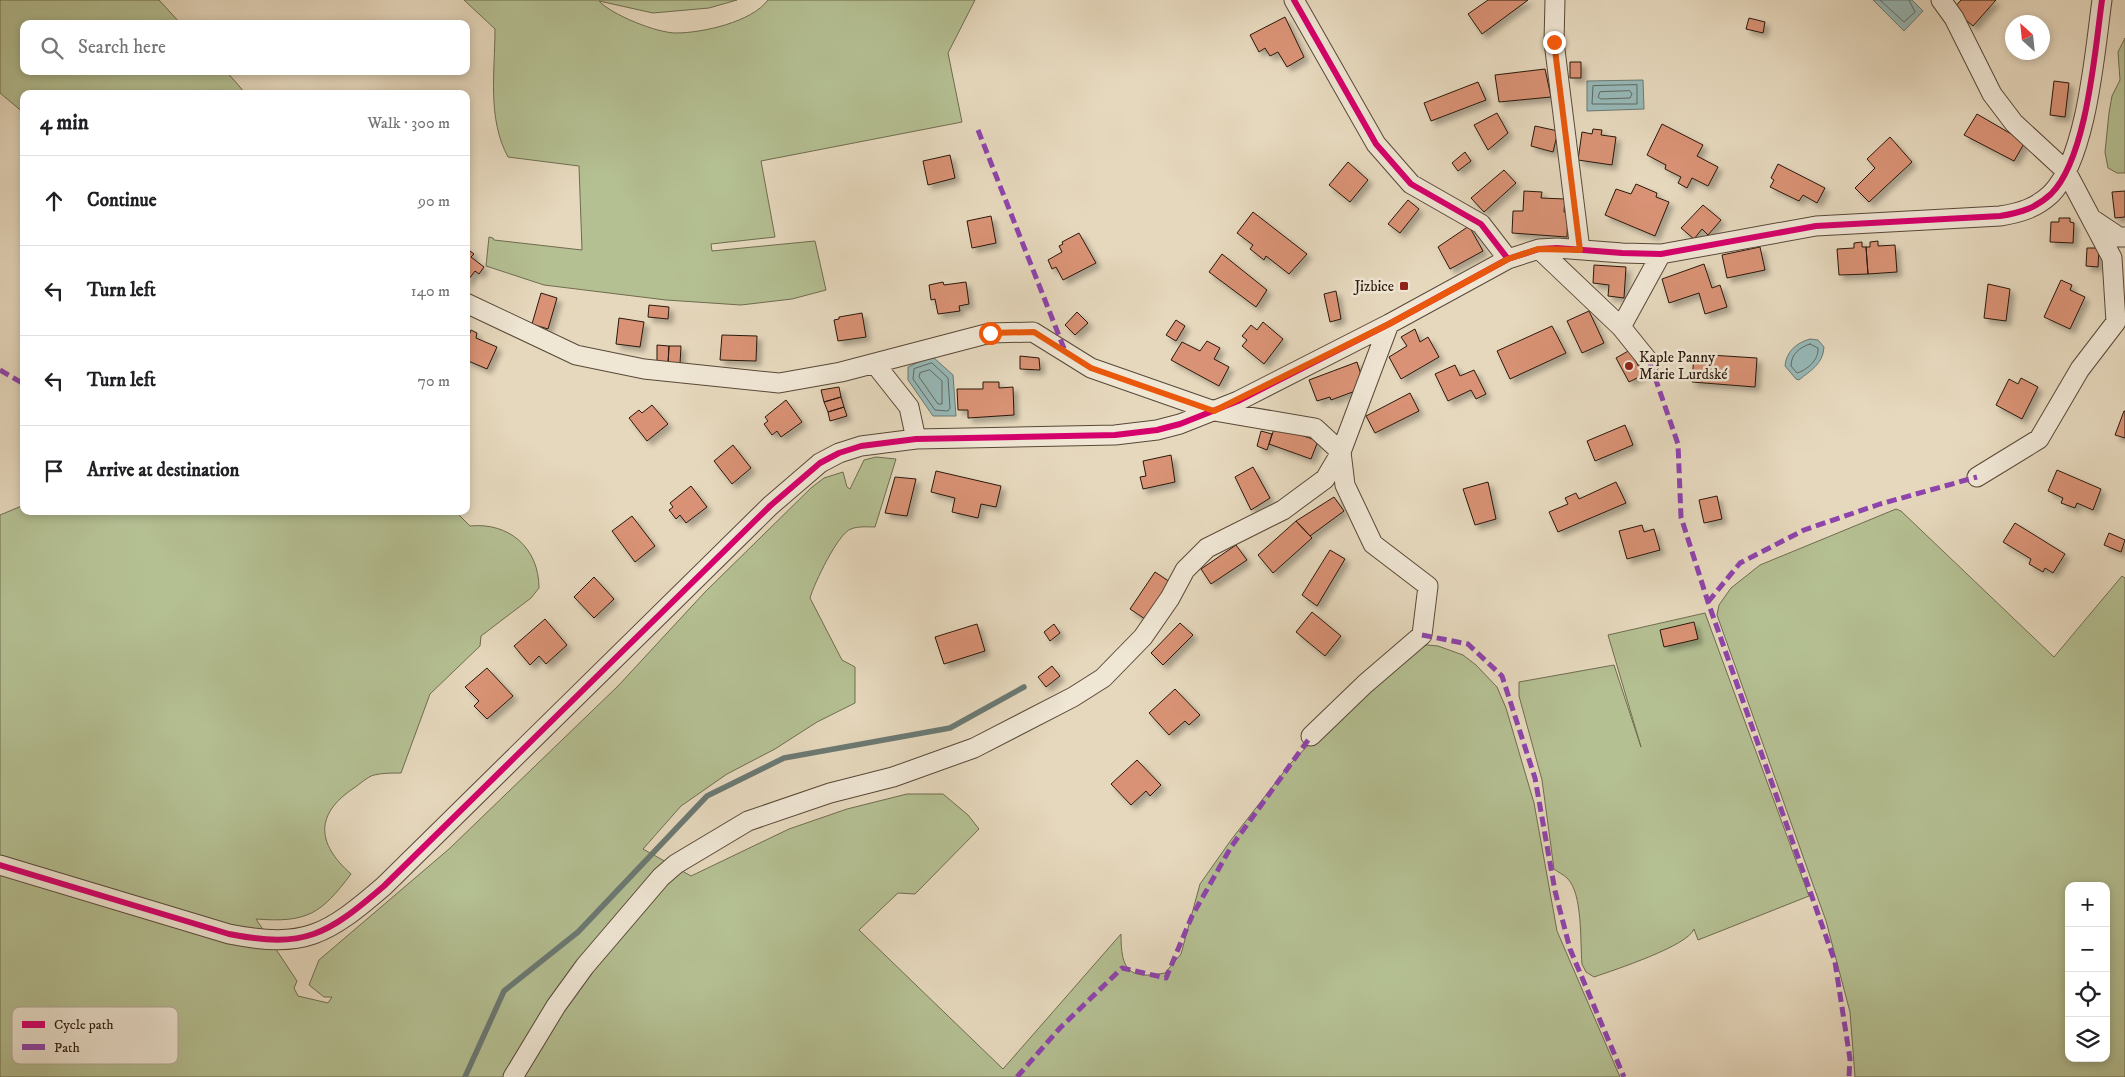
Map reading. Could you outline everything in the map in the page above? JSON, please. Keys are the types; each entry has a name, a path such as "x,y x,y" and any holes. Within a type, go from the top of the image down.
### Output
{"street":[{"path":"1294,0 1376,144 1411,184 1481,224 1508,259"},
{"path":"1555,0 1554,42 1580,250"},
{"path":"1941,0 1954,18 1992,94 2014,123 2066,172 2088,217 2112,258 2116,322 2080,369 2039,439 1976,477"},
{"path":"0,865 229,934 254,939 289,940 304,938 332,927 349,916 384,886 804,474 820,463 850,449 916,439 1013,439 1141,433 1168,428 1214,411 1389,324 1508,259 1538,249 1661,254 1816,226 2009,215 2032,208 2052,193 2066,172 2076,146 2088,95 2102,0"},
{"path":"2088,217 2119,237 2125,237"},
{"path":"1538,249 1621,328 1650,363"},
{"path":"1621,328 1661,254"},
{"path":"470,305 576,355 644,369 779,383 875,364 990,333 1034,332 1091,368 1214,411 1315,428 1341,452 1345,485 1373,544 1428,586 1422,635 1365,684 1311,736"},
{"path":"513,1077 556,1006 585,966 661,877 676,864 748,822 830,793 893,777 974,748 1073,697 1103,678 1143,637 1170,598 1185,570 1207,548 1290,505 1325,479 1341,452 1389,324"},
{"path":"875,364 909,407 916,439"}],"green space":[{"path":"0,0 159,0 177,20 20,20 20,75 229,75 243,90 20,90 20,110 0,93"},
{"path":"464,0 737,0 709,8 653,13 599,1 614,12 635,22 658,30 676,33 699,31 726,25 751,14 761,8 768,0 975,0 948,53 962,122 761,161 775,237 711,244 712,251 815,241 826,290 792,299 741,305 666,300 544,285 486,266 489,237 494,240 582,250 579,166 508,157 501,142 495,111 495,29"},
{"path":"2125,38 2125,173 2117,173 2108,168 2105,152 2112,96 2120,80 2118,52"},
{"path":"876,457 896,459 875,527 857,527 846,533 833,549 810,598 842,660 855,667 855,703 817,722 775,749 727,774 681,806 643,849 691,876 789,829 847,809 907,794 943,794 968,815 979,829 915,894 898,893 859,930 1003,1069 1121,934 1123,956 1129,970 1143,975 1165,973 1181,954 1200,884 1231,840 1290,764 1352,700 1410,649 1427,645 1438,646 1463,655 1476,665 1497,687 1506,708 1534,803 1557,931 1620,1077 0,1077 0,515 20,507 20,515 459,515 470,526 497,528 509,533 519,540 527,550 534,561 538,574 539,588 531,598 481,636 480,646 430,694 401,773 384,773 371,776 341,798 332,808 327,818 326,840 339,862 351,874 331,898 311,913 288,919 256,919 297,981 294,988 298,996 328,1003 332,997 324,997 309,985 319,960 449,849 618,686 705,592 811,488 824,478 843,472 847,487 850,489 864,460"},
{"path":"1896,509 1901,511 2054,657 2122,576 2125,578 2125,1077 1855,1077 1850,1012 1826,921 1717,615 1719,605 1731,588 1760,565"},
{"path":"1705,613 1809,896 1698,940 1694,929 1689,936 1665,950 1594,977 1586,972 1582,964 1580,918 1576,895 1567,878 1554,869 1542,780 1519,696 1519,682 1614,665 1641,747 1608,635"}],"water":[{"path":"1873,0 1912,0 1923,11 1904,31"},
{"path":"1643,80 1644,109 1587,111 1587,81"},
{"path":"1810,339 1818,340 1824,347 1823,353 1816,366 1799,380 1785,366 1787,356 1800,343"},
{"path":"934,358 953,375 956,416 933,416 908,380 908,367 925,359"}],"building":[{"path":"1488,0 1528,0 1482,34 1468,14"},
{"path":"1961,0 1996,0 1973,26 1953,9"},
{"path":"1285,17 1304,57 1287,67 1278,52 1270,56 1265,48 1259,52 1250,35"},
{"path":"1749,18 1765,22 1763,33 1746,29"},
{"path":"1570,62 1581,62 1581,78 1570,78"},
{"path":"1545,69 1551,97 1499,102 1495,75"},
{"path":"2054,81 2069,83 2065,117 2050,115"},
{"path":"1478,82 1486,100 1431,121 1424,103"},
{"path":"1497,113 1508,133 1488,150 1474,125"},
{"path":"1977,114 2025,142 2014,161 1964,135"},
{"path":"1662,124 1703,145 1697,156 1718,167 1708,186 1692,178 1687,188 1678,183 1681,177 1665,169 1666,165 1647,155"},
{"path":"1535,126 1558,131 1553,152 1531,146"},
{"path":"1593,129 1602,130 1601,135 1616,137 1612,165 1578,160 1582,132 1592,134"},
{"path":"1890,137 1912,162 1869,202 1855,188 1875,168 1867,159"},
{"path":"1465,152 1471,161 1458,171 1452,163"},
{"path":"950,155 955,178 928,185 923,161"},
{"path":"1348,162 1368,180 1350,202 1329,185"},
{"path":"1778,164 1825,188 1817,203 1803,195 1799,201 1770,187 1774,180 1771,178"},
{"path":"1504,170 1516,183 1484,212 1471,198"},
{"path":"1636,184 1657,193 1656,197 1669,202 1655,236 1605,215 1616,189 1631,194"},
{"path":"1524,191 1542,192 1541,198 1565,199 1564,212 1568,213 1567,237 1512,233 1513,211 1523,211"},
{"path":"2125,191 2125,217 2115,218 2112,192"},
{"path":"1408,200 1419,209 1400,233 1388,224"},
{"path":"1703,205 1721,220 1708,235 1702,229 1694,239 1681,228"},
{"path":"1253,212 1307,254 1289,274 1266,256 1264,260 1250,249 1253,245 1237,233"},
{"path":"991,216 996,243 972,248 967,221"},
{"path":"2059,218 2070,218 2070,222 2074,223 2073,243 2050,242 2051,222 2059,222"},
{"path":"1469,226 1483,251 1450,269 1438,247"},
{"path":"1079,233 1096,263 1063,280 1056,267 1052,269 1048,260 1062,252 1059,246 1063,244 1062,242"},
{"path":"1878,241 1878,246 1895,245 1897,272 1868,274 1866,247 1870,247 1870,242"},
{"path":"1862,242 1862,247 1866,247 1868,274 1839,275 1837,249 1854,248 1854,243"},
{"path":"1760,247 1765,270 1727,278 1722,255"},
{"path":"2087,248 2099,248 2098,267 2086,266"},
{"path":"470,251 474,254 471,257 484,267 479,274 475,271 470,278"},
{"path":"1222,254 1267,290 1256,307 1209,272"},
{"path":"1704,264 1712,288 1720,285 1727,307 1705,314 1699,293 1669,303 1662,279"},
{"path":"1594,265 1626,267 1624,298 1608,296 1609,285 1593,283"},
{"path":"2061,280 2072,285 2070,290 2085,297 2070,329 2044,317"},
{"path":"943,282 944,285 966,282 969,304 959,306 960,311 938,314 935,299 931,300 929,285"},
{"path":"1988,284 2010,289 2006,321 1984,318"},
{"path":"1336,291 1341,319 1330,322 1324,294"},
{"path":"541,293 557,298 548,329 532,324"},
{"path":"649,305 669,307 668,319 648,317"},
{"path":"1589,311 1604,343 1582,353 1567,321"},
{"path":"1077,312 1088,323 1075,335 1065,325"},
{"path":"862,313 866,337 838,341 834,320 839,319 839,317"},
{"path":"619,318 644,322 640,347 616,344"},
{"path":"1176,320 1185,326 1176,341 1166,335"},
{"path":"1263,322 1283,339 1264,364 1242,346 1247,340 1242,336 1251,325 1257,330"},
{"path":"1552,326 1566,353 1510,379 1497,351"},
{"path":"1415,329 1420,342 1428,337 1439,357 1401,379 1389,357 1407,346 1401,337"},
{"path":"471,330 477,333 476,338 497,347 487,369 470,362"},
{"path":"722,335 757,336 756,361 720,360"},
{"path":"1207,341 1220,348 1214,359 1229,367 1219,386 1171,360 1182,342 1200,351"},
{"path":"657,345 669,346 668,364 657,364"},
{"path":"669,346 681,346 680,364 668,364"},
{"name":"Kaple Panny Marie Lurdské","path":"1630,350 1643,375 1629,382 1616,358"},
{"path":"1694,354 1757,358 1755,387 1692,382"},
{"path":"1020,356 1039,358 1040,370 1020,369"},
{"path":"1357,362 1364,384 1358,390 1331,400 1330,397 1317,401 1309,380"},
{"path":"1455,365 1460,376 1474,370 1486,394 1476,399 1471,390 1448,401 1435,374"},
{"path":"2021,378 2038,387 2022,419 1996,405 2009,379 2018,384"},
{"path":"983,382 999,382 999,388 1013,387 1014,415 968,418 968,410 958,410 957,389 983,389"},
{"path":"839,387 841,397 824,402 821,390"},
{"path":"1410,393 1419,411 1375,433 1366,416"},
{"path":"841,397 844,407 828,412 824,402"},
{"path":"786,400 802,422 781,437 777,431 772,435 764,424 768,421 765,417"},
{"path":"652,405 668,424 647,441 629,418 639,410 642,413"},
{"path":"844,407 847,416 830,421 828,412"},
{"path":"2125,411 2125,438 2115,435"},
{"path":"1625,425 1633,445 1595,461 1587,441"},
{"path":"1275,426 1318,441 1311,459 1269,444"},
{"path":"1261,431 1272,434 1267,450 1257,446"},
{"path":"733,445 751,468 732,484 714,461"},
{"path":"1171,455 1175,482 1143,489 1140,477 1146,476 1143,461"},
{"path":"1253,467 1270,498 1251,510 1235,477"},
{"path":"2057,470 2101,489 2093,510 2077,503 2075,508 2061,503 2063,498 2048,491"},
{"path":"936,471 1001,486 996,507 981,504 978,518 952,512 955,498 931,492"},
{"path":"895,477 916,479 907,516 885,513"},
{"path":"1488,482 1496,519 1475,525 1463,489"},
{"path":"1616,482 1626,503 1558,532 1549,512 1568,504 1565,498 1576,493 1579,499"},
{"path":"691,486 707,507 686,523 680,515 676,519 669,510 673,507 670,503"},
{"path":"1717,496 1722,519 1704,523 1699,500"},
{"path":"1334,497 1344,511 1310,536 1296,521"},
{"path":"632,516 655,546 635,562 612,531"},
{"path":"1296,521 1312,538 1273,573 1258,555"},
{"path":"2015,523 2065,554 2053,573 2045,568 2043,572 2029,564 2031,559 2003,542"},
{"path":"1642,525 1644,532 1654,529 1660,550 1627,559 1619,531"},
{"path":"2109,533 2125,540 2121,552 2104,545"},
{"path":"1236,545 1247,560 1211,584 1201,569"},
{"path":"1330,550 1345,559 1317,606 1302,595"},
{"path":"1155,572 1173,584 1148,621 1130,609"},
{"path":"594,577 614,599 594,618 574,597"},
{"path":"1312,612 1341,636 1325,656 1296,632"},
{"path":"545,619 567,645 546,664 539,656 530,665 514,646"},
{"path":"1694,622 1698,639 1664,647 1660,630"},
{"path":"1180,623 1193,635 1163,665 1151,653"},
{"path":"977,624 985,651 944,664 935,637"},
{"path":"1054,624 1060,633 1050,641 1044,632"},
{"path":"1052,666 1060,676 1046,687 1038,677"},
{"path":"487,668 513,696 487,719 474,706 479,701 465,687"},
{"path":"1175,689 1200,715 1189,725 1185,721 1169,735 1149,713"},
{"path":"1137,760 1161,785 1150,796 1146,791 1131,805 1111,784"}],"waterway":[{"path":"465,1077 504,991 578,932 707,796 784,758 950,728 1024,687"}],"marked path":[{"path":"978,130 1065,351"},
{"path":"1650,363 1678,444 1681,517 1708,602 1835,962 1850,1059 1849,1077"},
{"path":"0,370 20,382"},
{"path":"1708,602 1740,563 1804,530 1880,504 1977,477"},
{"path":"1422,635 1468,644 1502,676 1535,778 1555,891 1570,949 1624,1077"},
{"path":"1017,1077 1060,1028 1122,968 1166,978 1192,916 1231,847 1311,736"}],"cycle path":[{"path":"1294,0 1376,144 1411,184 1481,224 1508,259"},
{"path":"0,865 229,934 277,940 314,934 330,927 384,886 770,506 820,463 839,453 861,446 916,439 1115,435 1157,430 1180,424 1238,401 1389,324 1508,259 1539,249 1557,248 1661,254 1816,226 2000,216 2027,209 2040,203 2051,194 2063,177 2073,156 2087,102 2102,0"}],"place":[{"name":"Jizbice","path":"1404,286"},
{"name":"Kaple Panny Marie Lurdské","path":"1629,366"}],"route":[{"path":"990,333 1034,332 1091,368 1214,411 1238,401 1389,324 1508,259 1538,249 1580,250 1567,133 1554,42"}]}
